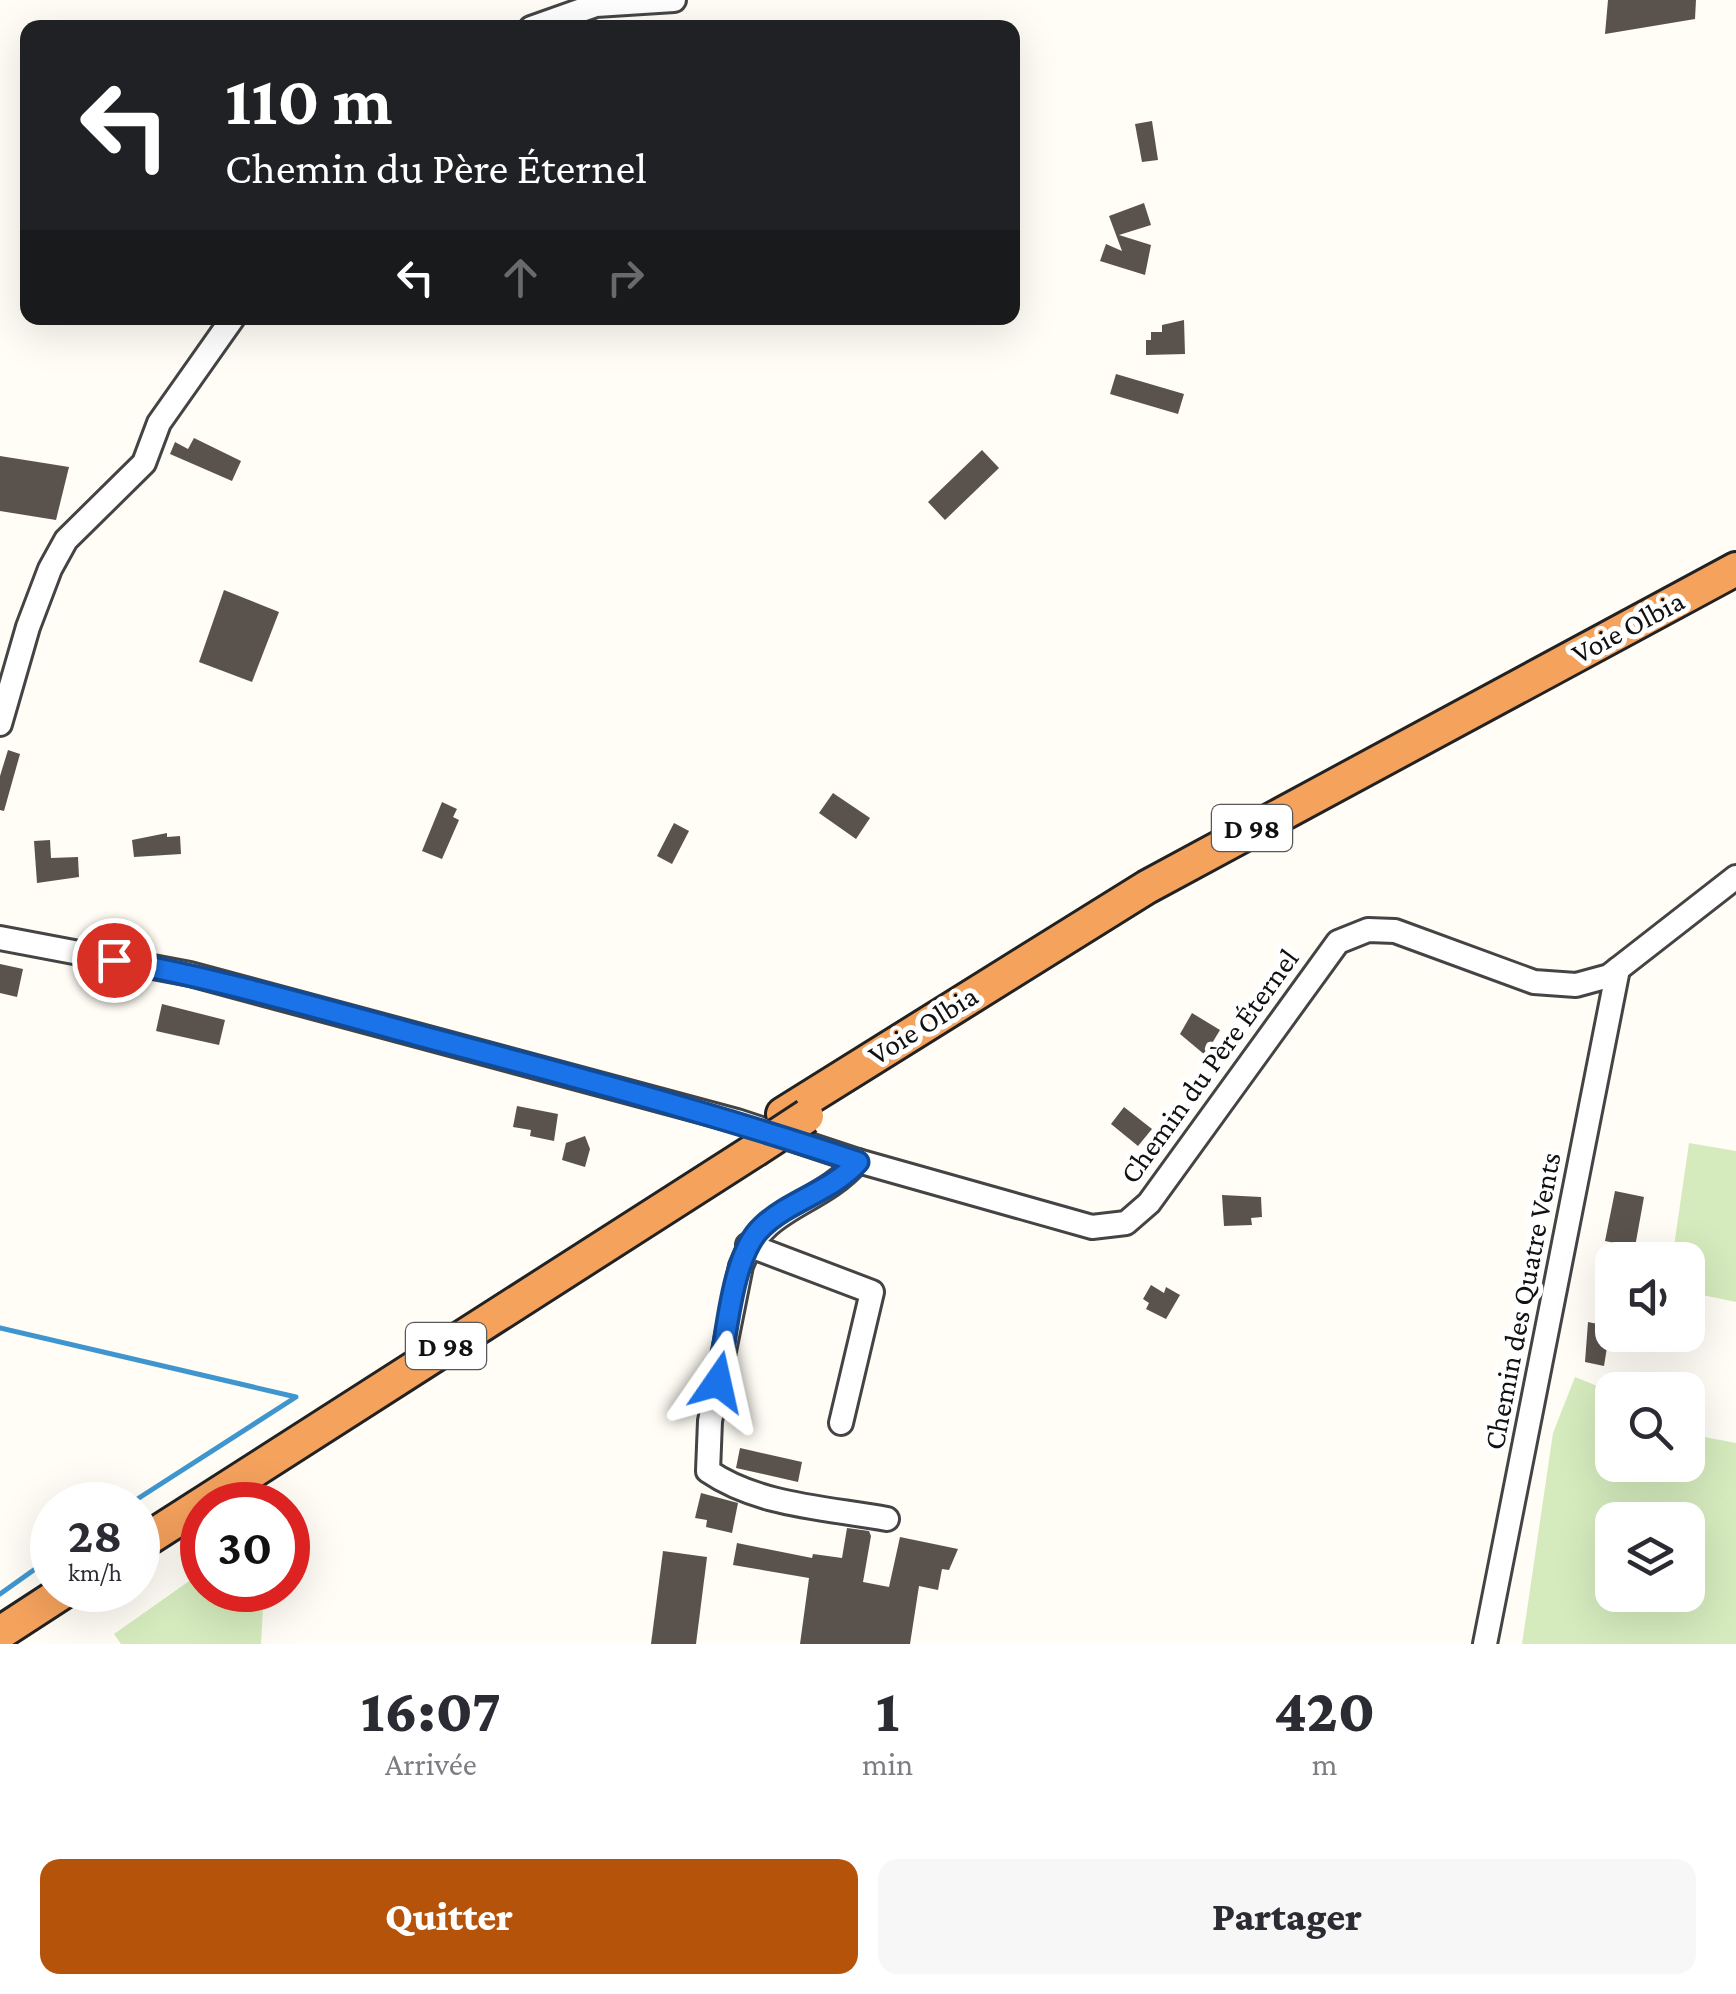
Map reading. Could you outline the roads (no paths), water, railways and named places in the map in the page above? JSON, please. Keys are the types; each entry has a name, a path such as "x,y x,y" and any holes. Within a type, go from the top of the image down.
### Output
{"highway":[{"name":"Voie Olbia","path":"160,1531 1147,887 1736,569"},
{"name":"Voie Olbia","path":"795,1115 1146,904 1405,762 1736,590"},
{"name":"Voie Olbia","path":"160,1513 592,1232 750,1144"},
{"path":"0,1615 30,1595"},
{"path":"0,1633 32,1612"}],"street":[{"path":"554,20 596,5 674,0"},
{"path":"0,724 28,627 50,568 66,540 144,464 159,423 228,325"},
{"name":"Chemin du Père Éternel","path":"0,938 190,974 737,1121 858,1162 1092,1226 1126,1223 1149,1203 1338,942 1368,930 1395,930 1534,982 1576,985 1609,976 1736,877"},
{"name":"Chemin des Quatre Vents","path":"1485,1644 1618,969"},
{"path":"858,1162 842,1179 762,1226 748,1245 740,1266 710,1421 708,1471 757,1496 887,1519"},
{"path":"748,1245 872,1292 840,1423"}],"waterway":[{"path":"0,1328 296,1397 160,1484"},
{"path":"0,1594 30,1573"}]}
